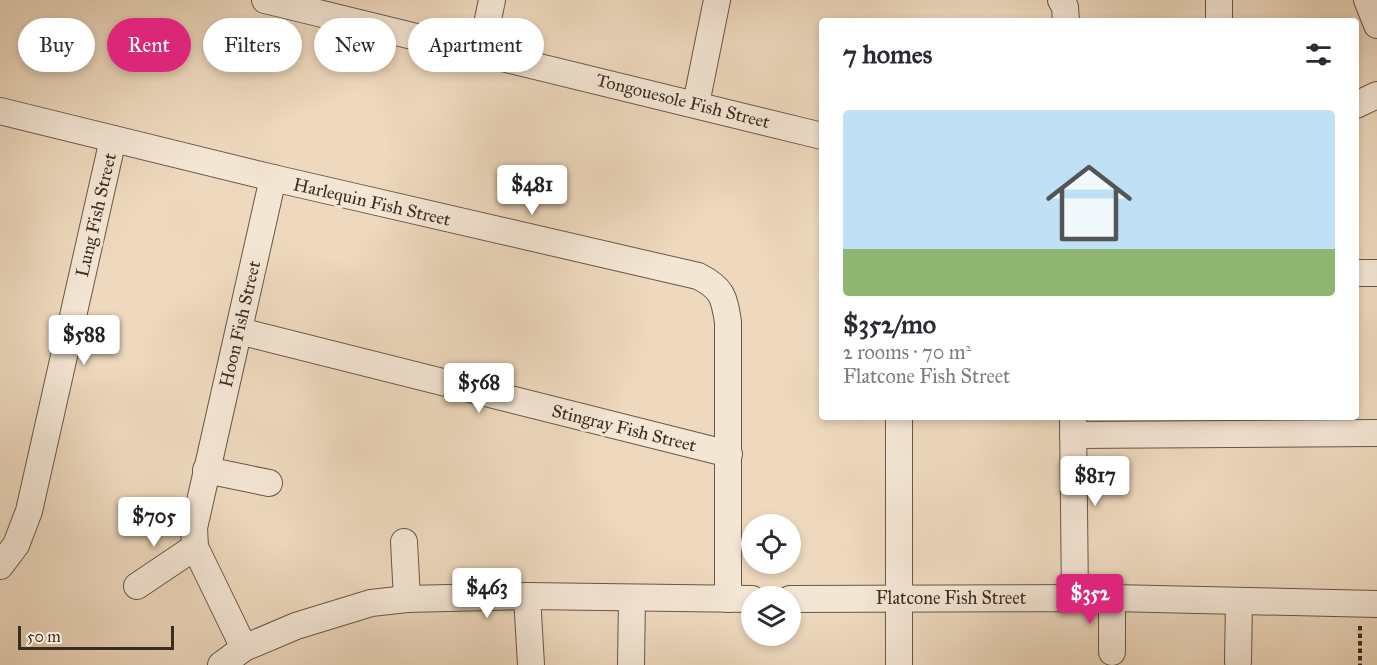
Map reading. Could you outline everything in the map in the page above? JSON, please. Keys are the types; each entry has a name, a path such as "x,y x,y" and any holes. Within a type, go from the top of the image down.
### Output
{"street":[{"name":"Tongouesole Fish Street","path":"265,0 323,7 408,32"},
{"path":"488,18 492,0"},
{"path":"696,104 717,0"},
{"path":"1061,0 1065,7 1066,18"},
{"path":"1218,0 1219,18"},
{"path":"1367,0 1377,25"},
{"name":"Tongouesole Fish Street","path":"544,68 819,135"},
{"path":"1359,104 1377,95"},
{"name":"Harlequin Fish Street","path":"0,111 273,178 698,276 713,283 721,292 728,322 729,454 740,599"},
{"name":"Lung Fish Street","path":"0,566 16,545 29,511 113,139"},
{"name":"Hoon Fish Street","path":"244,648 195,547 194,528 273,178"},
{"path":"1359,273 1377,273"},
{"name":"Stingray Fish Street","path":"239,331 729,454"},
{"path":"899,420 899,665"},
{"path":"1074,598 1073,426 1377,434"},
{"path":"206,470 269,483"},
{"path":"404,542 407,599"},
{"path":"137,586 195,547"},
{"path":"221,665 244,648 339,612 371,603 407,599 527,596 740,599"},
{"path":"527,596 531,665"},
{"path":"631,665 632,598"},
{"path":"1112,598 1112,652"},
{"name":"Flatcone Fish Street","path":"801,599 1112,598 1368,604"},
{"path":"1238,661 1239,602"}],"path":[{"path":"1360,665 1368,604"}]}
